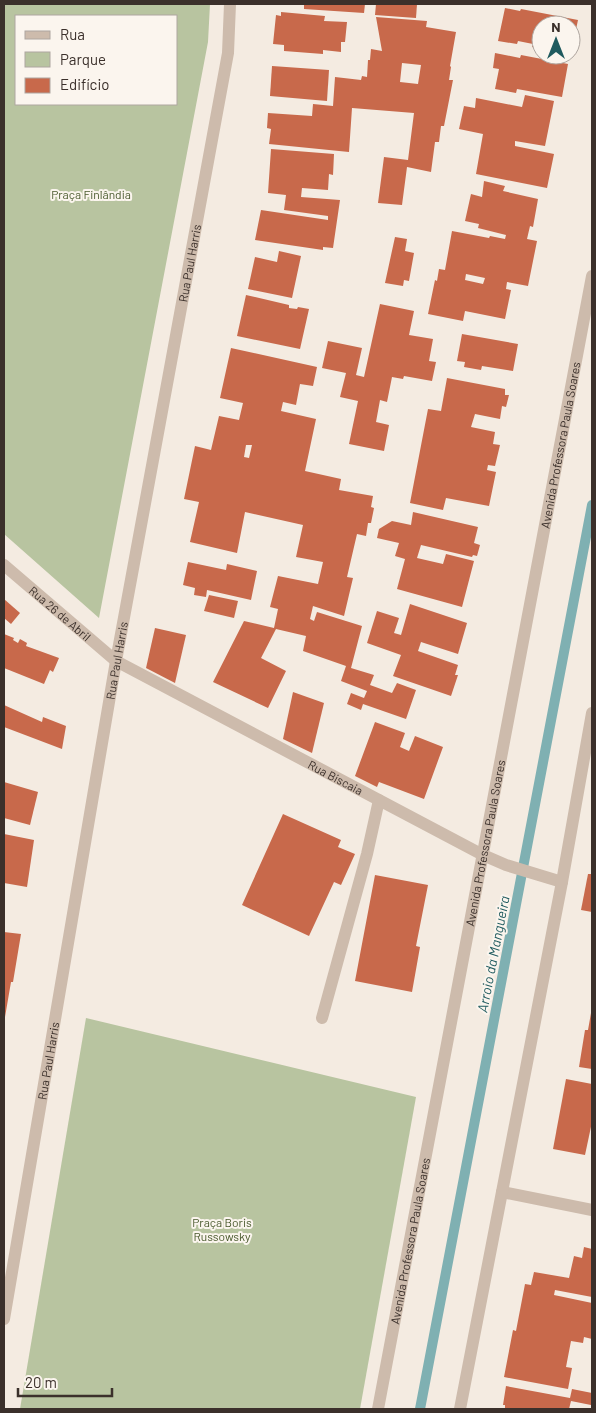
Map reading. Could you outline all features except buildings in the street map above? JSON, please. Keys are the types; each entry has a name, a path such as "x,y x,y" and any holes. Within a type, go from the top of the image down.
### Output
{"street":[{"name":"Rua Paul Harris","path":"4,1319 116,661 228,53 230,4"},
{"name":"Avenida Professora Paula Soares","path":"378,1409 592,276"},
{"name":"Rua 26 de Abril","path":"4,565 116,661"},
{"name":"Rua Biscaia","path":"116,661 483,855 506,865 562,882"},
{"path":"460,1409 562,882 592,713"},
{"path":"322,1018 379,800"},
{"path":"502,1192 592,1210"}],"green space":[{"name":"Praça Finlândia","path":"4,4 210,4 208,42 99,618 4,534"},
{"name":"Praça Boris Russowsky","path":"86,1018 416,1097 360,1409 20,1409"}],"waterway":[{"name":"Arroio da Mangueira","path":"420,1409 592,505"}]}
